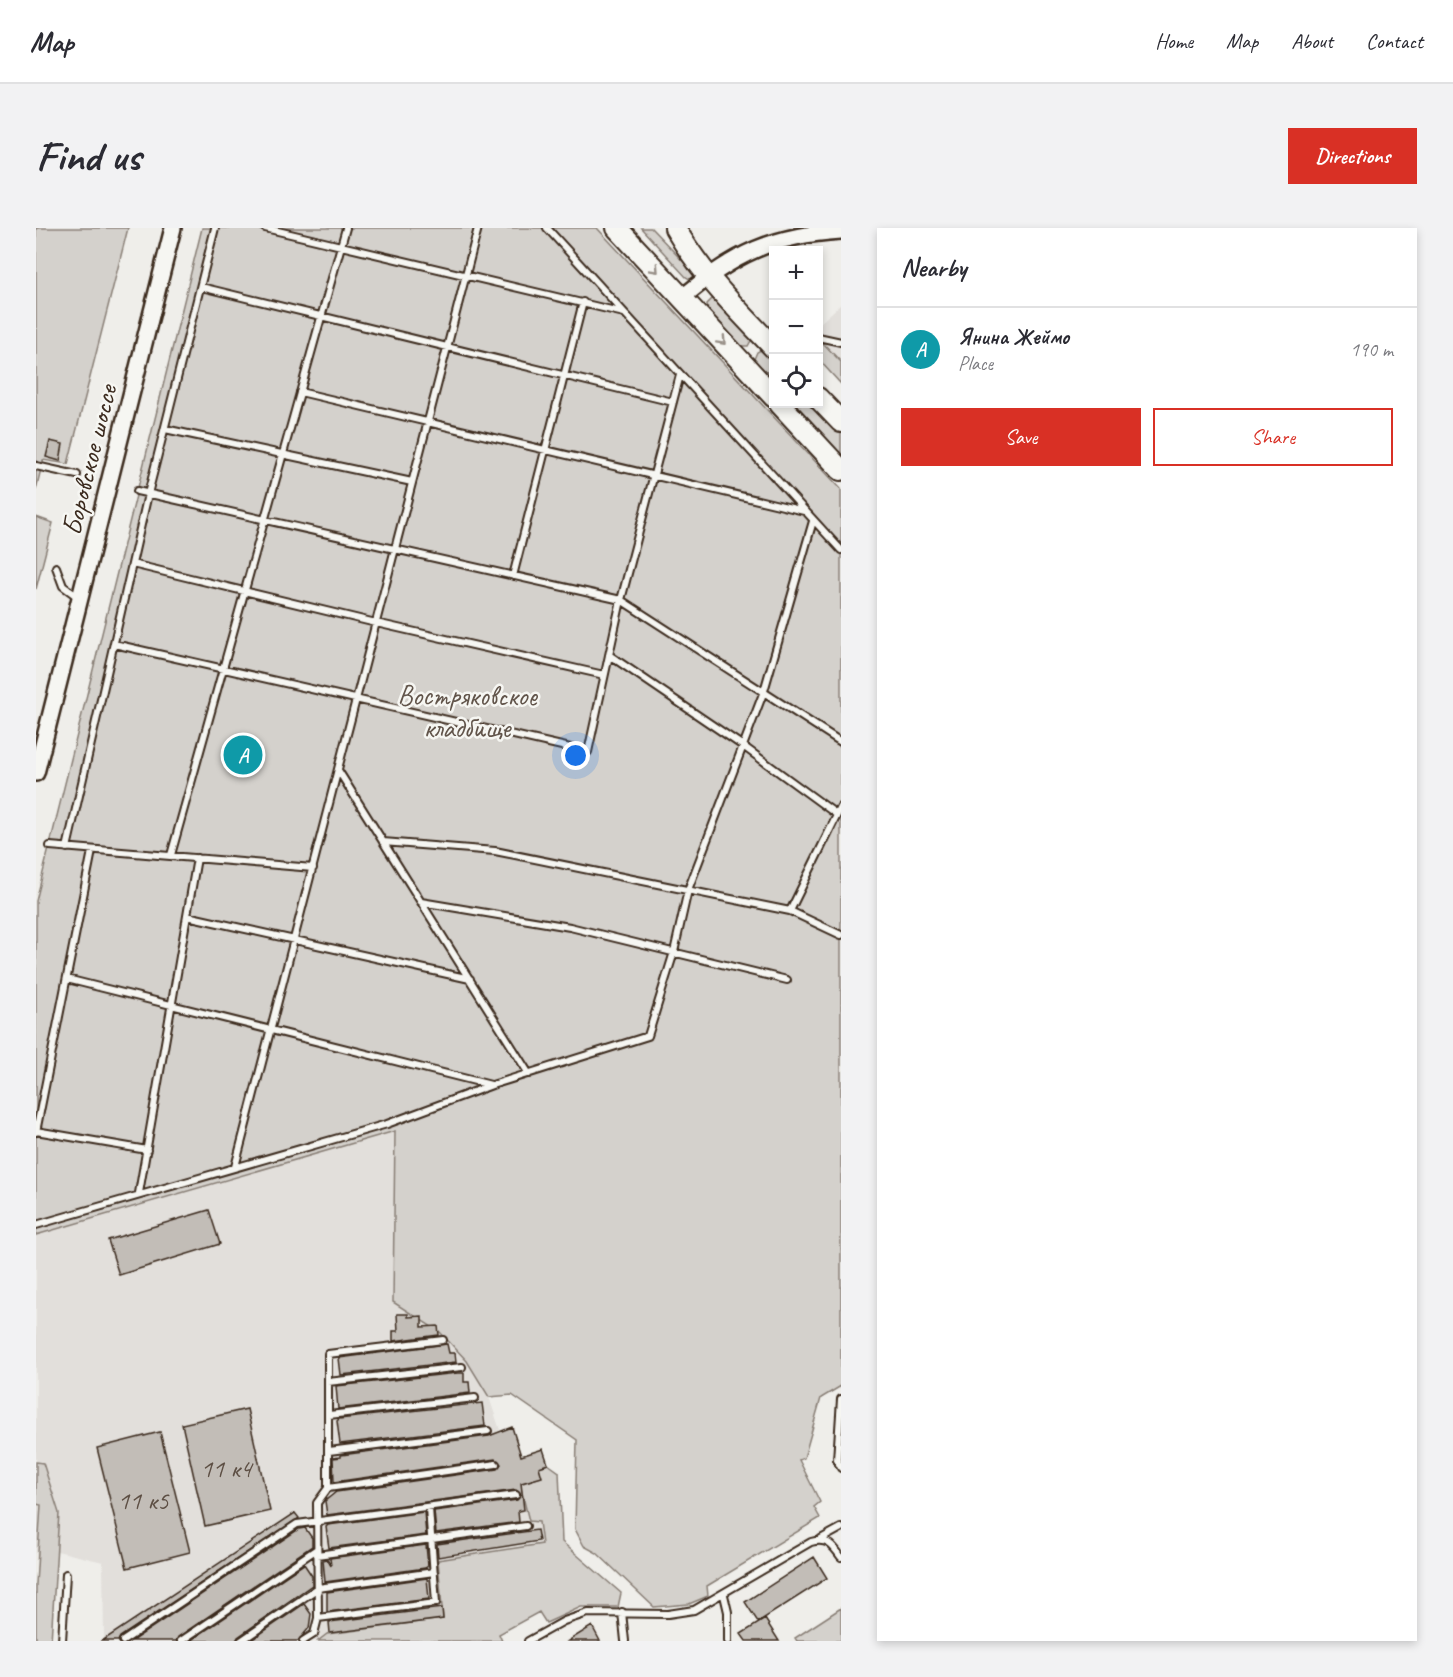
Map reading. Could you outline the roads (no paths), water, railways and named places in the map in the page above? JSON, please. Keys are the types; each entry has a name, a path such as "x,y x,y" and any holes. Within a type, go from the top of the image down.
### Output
{"main road":[{"path":"617,228 769,392"},
{"path":"675,228 691,255 708,276 769,343"},
{"path":"823,402 841,422"},
{"path":"784,408 841,470"}],"street":[{"name":"Боровское шоссе","path":"36,773 173,228"},
{"path":"682,298 708,276 755,249 780,239 841,231"}],"lane":[{"path":"67,848 148,494 216,228"},
{"path":"266,228 624,313"},
{"path":"171,855 346,228"},
{"path":"235,1167 478,228"},
{"path":"547,228 841,550"},
{"path":"201,287 673,402"},
{"path":"513,576 562,375 583,302"},
{"path":"823,338 841,342"},
{"path":"114,644 588,752 621,600 680,375"},
{"path":"300,392 804,511"},
{"path":"165,429 412,482"},
{"path":"36,466 77,475"},
{"path":"137,491 621,600 841,742"},
{"path":"36,1225 139,1193 387,1124 492,1085 648,1036 674,952 688,890 764,692 813,521"},
{"path":"132,564 376,624 604,675"},
{"path":"56,567 63,586 80,599"},
{"path":"609,655 743,746 836,814"},
{"path":"338,770 529,1074"},
{"path":"790,911 841,807"},
{"path":"383,842 495,851 688,890 790,911 841,935"},
{"path":"50,846 313,868"},
{"path":"92,851 36,1132 147,1150"},
{"path":"139,1193 197,858"},
{"path":"422,902 570,927 787,980"},
{"path":"187,916 470,979"},
{"path":"67,979 492,1085"},
{"path":"303,1641 314,1634 318,1618 316,1524 317,1503 328,1488 328,1354 443,1340"},
{"path":"328,1382 462,1367"},
{"path":"328,1416 476,1398"},
{"path":"841,1399 837,1460 841,1468"},
{"path":"329,1451 488,1431"},
{"path":"328,1488 496,1464"},
{"path":"123,1641 297,1524 316,1524 516,1495"},
{"path":"318,1618 436,1603 429,1508"},
{"path":"181,1641 317,1552 432,1541 526,1526"},
{"path":"528,1641 575,1616 588,1613 681,1613 694,1610 724,1595 801,1546 821,1539 841,1528"},
{"path":"821,1539 831,1543 841,1557"},
{"path":"241,1641 318,1588 434,1572"},
{"path":"62,1641 66,1574"},
{"path":"724,1595 728,1612 728,1641"},
{"path":"622,1612 625,1641"}],"place":[{"name":"Янина Жеймо","path":"243,755"}],"park label":[{"name":"Востряковское кладбище","path":"467,711"}]}
